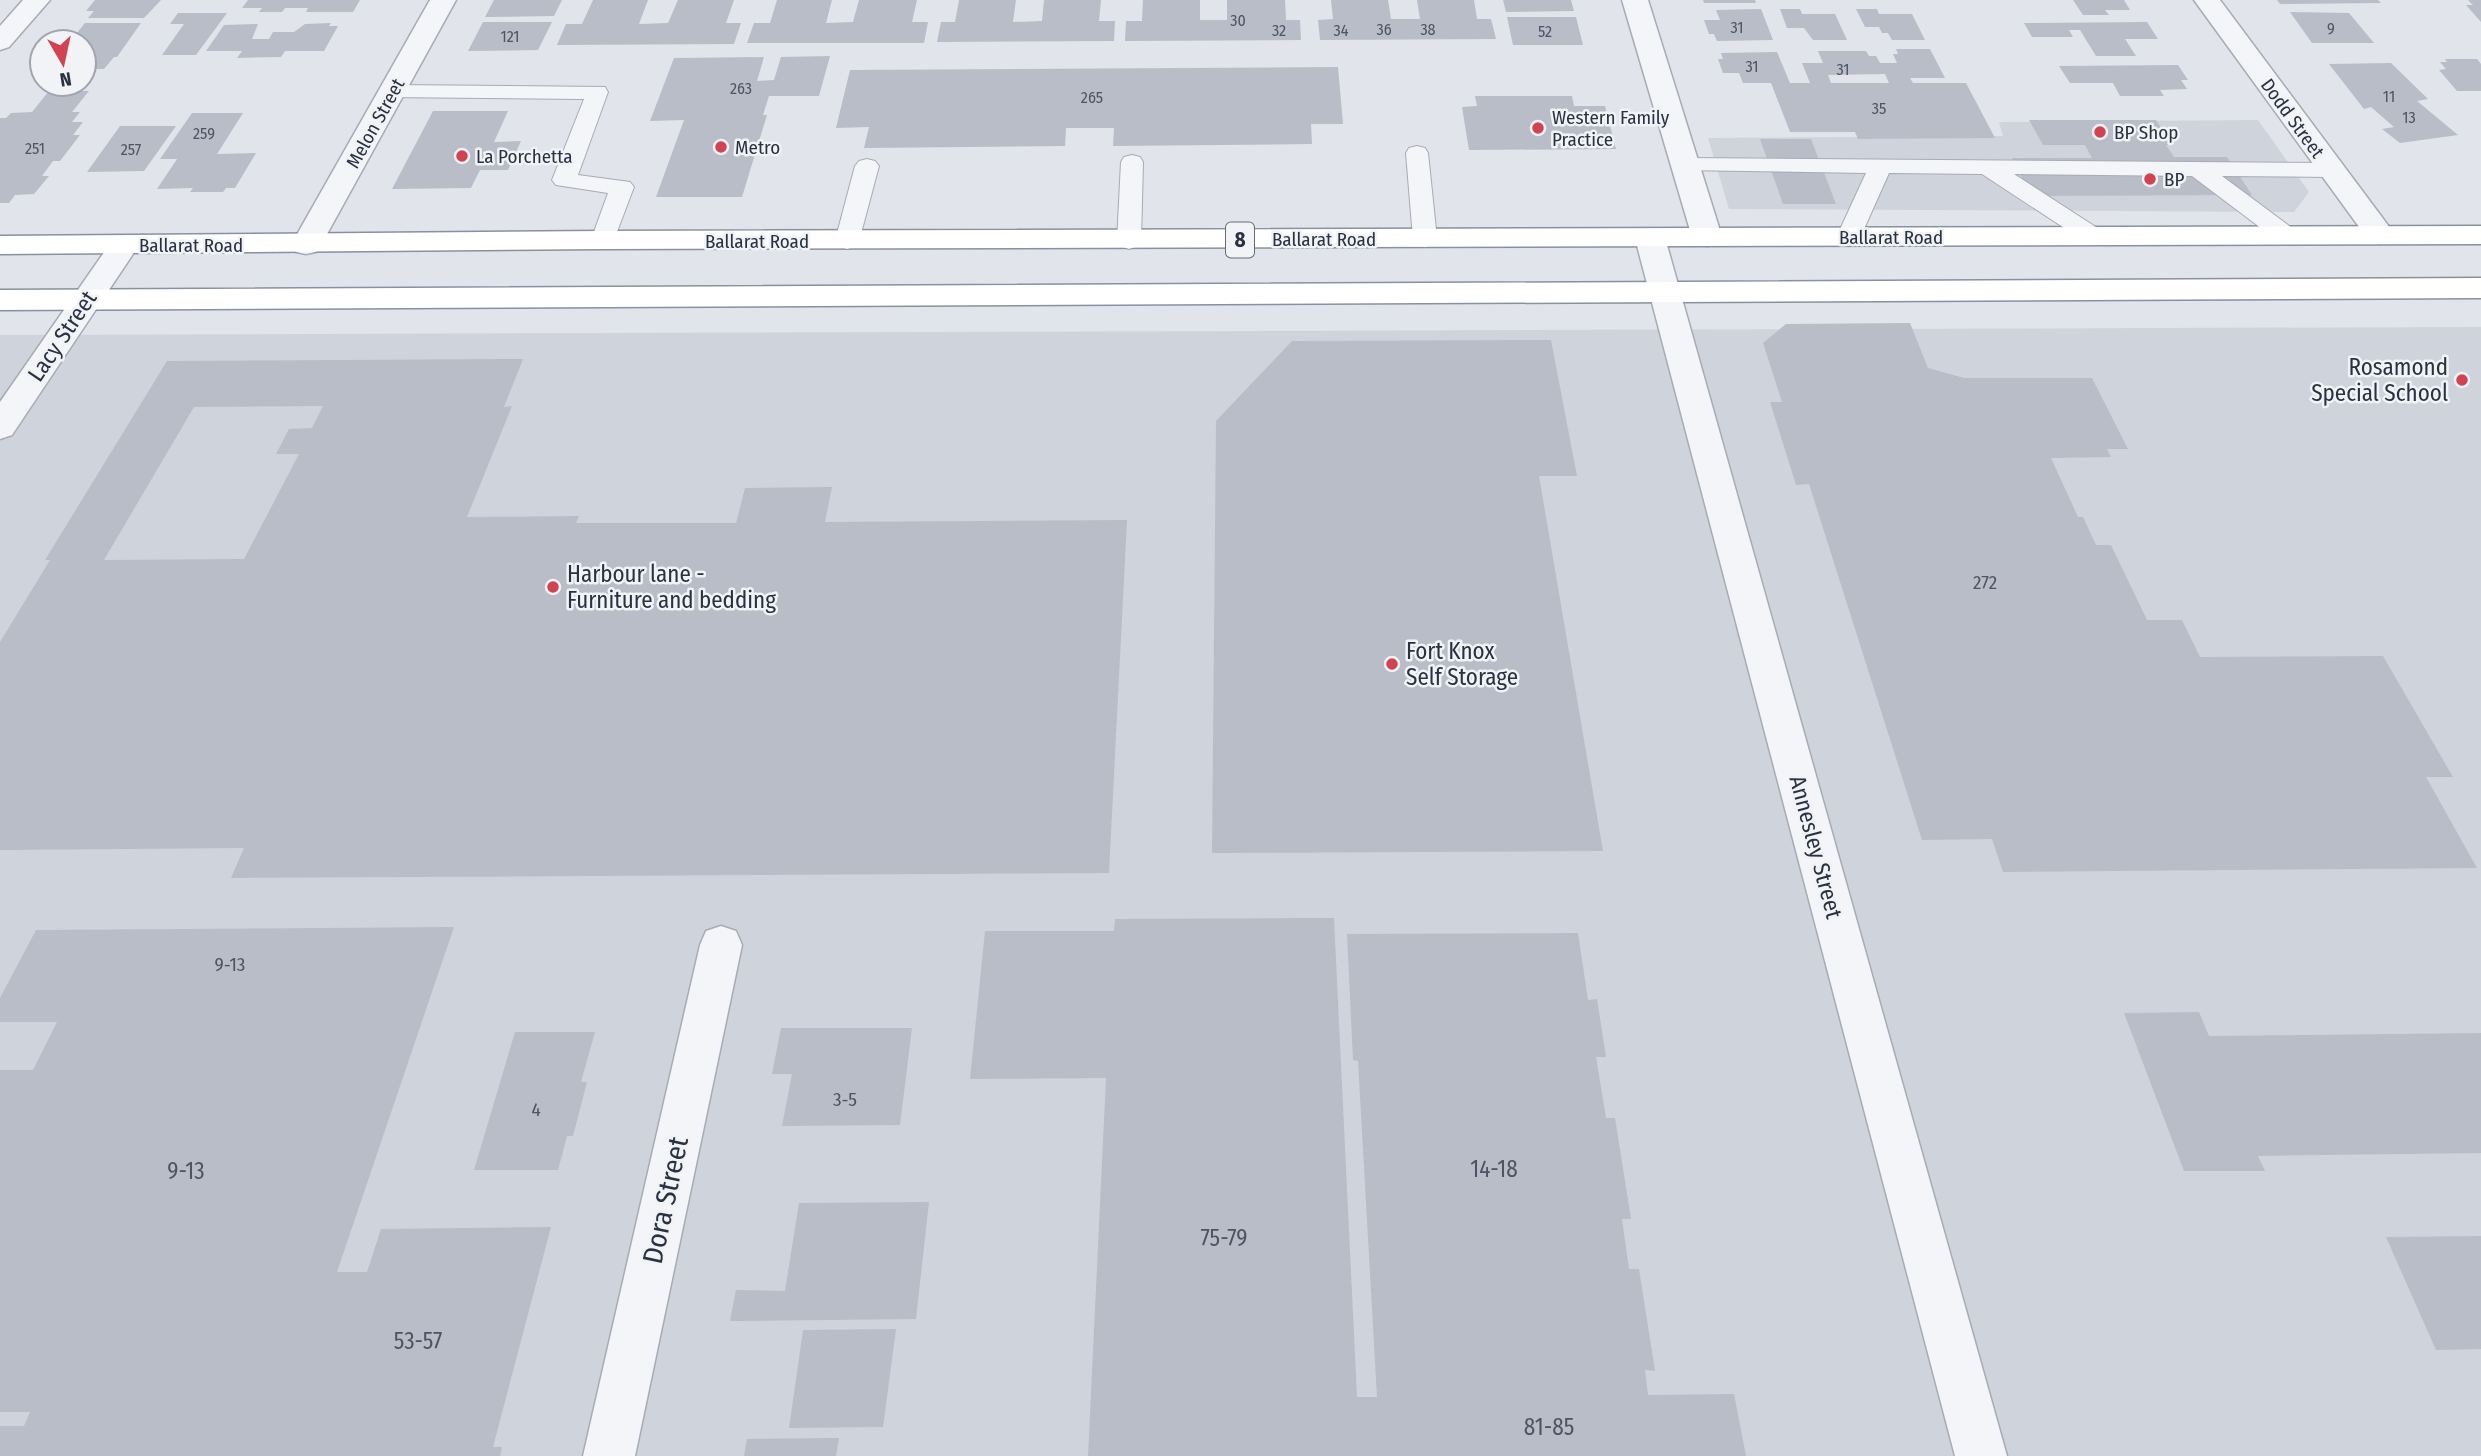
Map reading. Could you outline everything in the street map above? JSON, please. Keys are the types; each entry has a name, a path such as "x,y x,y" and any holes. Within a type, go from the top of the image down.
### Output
{"highway":[{"name":"Ballarat Road","path":"0,245 306,245 603,240 1129,241 2481,235"},
{"path":"0,300 2481,288"}],"street":[{"path":"0,41 37,0"},
{"name":"Melon Street","path":"306,245 443,0"},
{"path":"1635,0 1707,237"},
{"name":"Dodd Street","path":"2207,0 2380,235"},
{"name":"Annesley Street","path":"1650,237 1981,1456"},
{"name":"Lacy Street","path":"0,427 124,245"},
{"name":"Dora Street","path":"609,1456 721,945"}],"lane":[{"path":"392,92 597,92 564,180 622,187 603,240"},
{"path":"1417,153 1425,239"},
{"path":"1129,241 1132,162"},
{"path":"1687,165 2330,170"},
{"path":"847,241 867,166"},
{"path":"1848,238 1881,166"},
{"path":"1987,167 2093,236"},
{"path":"2198,169 2287,236"}],"shaded area":[{"path":"2258,120 2309,192 2294,212 1729,209 1708,138 2003,136 1999,122"},
{"path":"2481,327 2481,1456 0,1456 0,335"}],"building":[{"path":"95,0 161,0 144,18 88,18 94,11 86,11"},
{"path":"248,0 360,0 353,12 306,12 308,8 285,8 282,12 259,12 262,8 242,8"},
{"path":"494,0 562,0 554,16 485,17"},
{"path":"593,0 648,0 639,24 668,23 678,0 734,0 726,23 741,23 734,44 557,45 566,24 582,24"},
{"path":"777,0 832,0 826,23 853,22 859,0 917,0 912,22 928,22 924,43 747,43 754,23 770,23"},
{"path":"959,0 1016,0 1013,22 1042,21 1044,0 1101,0 1099,21 1115,21 1114,41 937,42 941,22 955,22"},
{"path":"1143,0 1200,0 1200,20 1227,20 1227,0 1285,0 1286,20 1300,20 1301,40 1125,41 1126,21 1142,21"},
{"path":"1331,0 1388,0 1391,19 1420,19 1417,0 1474,0 1477,19 1491,19 1496,39 1320,40 1318,20 1333,19"},
{"path":"1503,0 1571,0 1574,11 1506,12"},
{"path":"1703,0 1755,0 1756,3 1704,3"},
{"path":"2073,0 2124,0 2130,10 2105,10 2109,15 2083,15"},
{"path":"2277,0 2378,0 2381,3 2280,4"},
{"path":"2468,0 2481,0 2481,22 2466,5 2473,5"},
{"path":"1761,9 1773,40 1717,41 1714,34 1709,34 1704,20 1720,20 1716,10"},
{"path":"1780,9 1800,9 1802,14 1835,14 1847,40 1813,40 1804,28 1787,28"},
{"path":"1856,9 1877,9 1879,14 1912,14 1925,40 1892,40 1888,33 1882,33 1879,27 1865,27"},
{"path":"2290,12 2349,13 2374,43 2312,43"},
{"path":"178,13 227,13 196,55 162,55 184,24 170,24"},
{"path":"1507,17 1576,17 1583,45 1513,45"},
{"path":"483,22 552,22 538,50 468,51"},
{"path":"2147,22 2158,39 2125,39 2136,56 2096,56 2080,30 2069,30 2073,37 2032,37 2024,23"},
{"path":"85,23 141,23 117,57 104,69 98,69 98,28 81,28"},
{"path":"331,23 329,26 338,26 324,51 285,51 281,57 237,58 242,51 206,51 224,25 258,24 252,39 269,39 273,32 294,32 305,24"},
{"path":"1896,49 1930,49 1945,78 1910,78 1913,83 1966,83 1995,138 1858,139 1855,132 1790,132 1771,83 1743,83 1739,73 1723,73 1718,59 1723,59 1721,53 1777,52 1790,83 1810,83 1802,63 1823,63 1818,51 1866,51 1869,56 1876,56 1880,63 1897,63 1893,54 1898,54","holes":["1885,74 1889,83 1831,83 1828,75"]},
{"path":"830,56 819,96 769,96 763,115 767,115 742,197 656,197 684,120 650,121 674,58 764,57 757,81 774,80 781,57"},
{"path":"2445,59 2477,59 2481,64 2481,91 2457,91 2439,70 2446,69 2440,62 2447,62"},
{"path":"2391,63 2428,99 2417,101 2458,135 2400,143 2382,129 2394,127 2371,107 2364,109 2329,64"},
{"path":"2178,65 2188,80 2181,80 2187,89 2160,90 2164,96 2120,96 2113,83 2070,83 2059,66"},
{"path":"1338,67 1343,124 1311,124 1312,144 1113,146 1114,128 1066,128 1065,146 864,148 869,127 836,128 850,70"},
{"name":"Western Family Practice","path":"1475,96 1572,96 1574,106 1605,106 1616,149 1469,150 1462,107 1477,106"},
{"path":"43,98 83,98 72,112 80,112 72,122 83,122 73,135 80,135 60,161 53,161 42,176 49,176 34,194 15,195 9,203 0,203 0,118 6,118 11,113 32,112"},
{"name":"La Porchetta","path":"433,111 508,111 494,142 521,141 508,170 480,170 471,188 392,189"},
{"path":"192,113 243,113 217,154 256,153 235,188 226,188 223,192 190,192 193,188 157,189 177,159 160,159"},
{"path":"2029,120 2156,120 2172,145 2166,145 2174,157 2227,157 2252,195 2031,196 2012,158 2092,158 2085,145 2043,145"},
{"path":"120,126 176,126 144,171 87,172"},
{"path":"1760,139 1811,139 1836,204 1783,204"},
{"path":"1910,323 1928,368 1964,378 2092,378 2128,449 2107,449 2111,457 2051,458 2078,517 2083,517 2096,545 2111,545 2147,620 2182,620 2200,657 2383,656 2453,777 2426,777 2477,868 2003,872 1992,839 1922,840 1809,484 1796,485 1770,402 1782,402 1763,343 1786,324"},
{"name":"Fort Knox Self Storage","path":"1551,340 1577,476 1539,476 1603,851 1212,853 1216,421 1292,341"},
{"path":"523,359 504,407 512,406 467,517 579,516 576,523 736,523 745,488 832,487 825,522 1127,520 1109,873 231,878 244,848 0,850 0,642 50,560 45,560 167,361","holes":["323,406 312,428 289,429 276,454 299,454 244,559 104,560 194,407"]},
{"path":"1334,918 1357,1397 1377,1397 1358,1061 1353,1060 1347,934 1578,933 1588,1000 1597,999 1606,1057 1596,1057 1606,1118 1615,1118 1631,1219 1622,1219 1629,1269 1639,1269 1655,1371 1645,1370 1648,1395 1734,1394 1746,1456 1088,1456 1106,1078 970,1079 985,931 1114,931 1115,919"},
{"path":"454,927 337,1272 367,1272 381,1229 551,1227 493,1447 502,1447 500,1456 0,1456 0,1426 24,1426 30,1412 0,1412 0,1070 33,1070 57,1022 0,1022 0,998 36,930"},
{"path":"2199,1012 2209,1036 2481,1033 2481,1153 2258,1156 2265,1171 2184,1171 2124,1013"},
{"path":"781,1028 912,1028 900,1125 782,1126 792,1074 772,1074"},
{"path":"515,1032 595,1032 581,1082 587,1082 573,1136 567,1136 558,1170 474,1170"},
{"path":"929,1202 916,1319 730,1321 736,1290 785,1291 799,1203"},
{"path":"2481,1236 2481,1349 2436,1350 2386,1237"},
{"path":"896,1329 883,1427 789,1428 803,1330"},
{"path":"839,1438 836,1456 744,1456 747,1439"}],"place":[{"name":"Western Family Practice","path":"1538,128"},
{"name":"BP Shop","path":"2100,132"},
{"name":"Metro","path":"721,147"},
{"name":"La Porchetta","path":"462,156"},
{"name":"BP","path":"2150,179"},
{"name":"Rosamond Special School","path":"2462,380"},
{"name":"Harbour lane - Furniture and bedding","path":"553,587"},
{"name":"Fort Knox Self Storage","path":"1392,664"}]}
